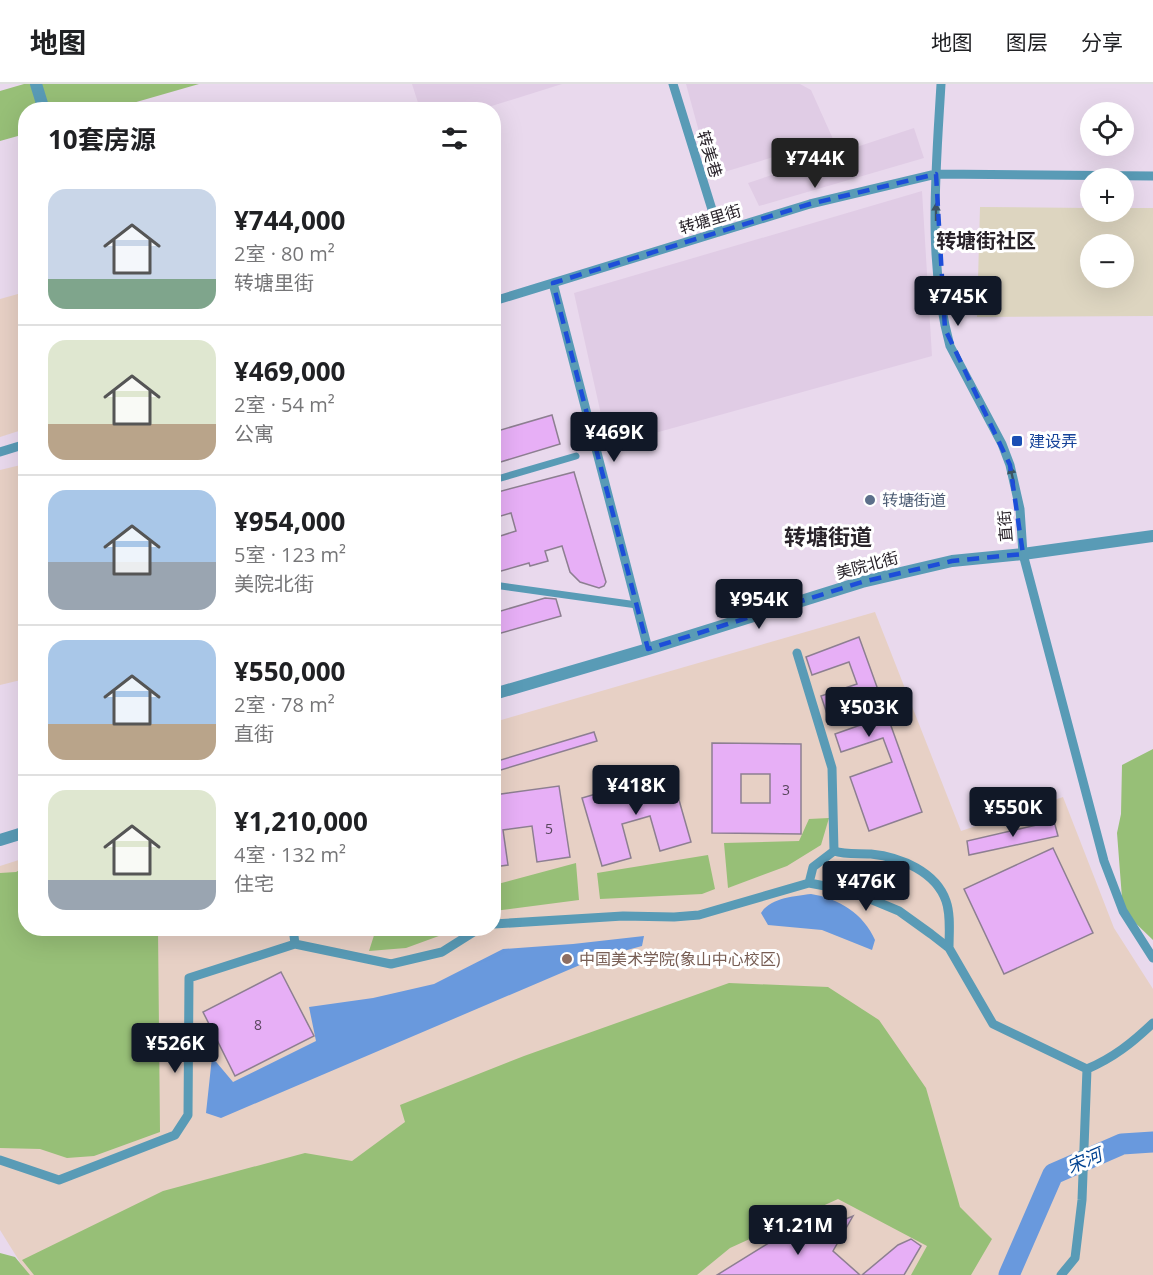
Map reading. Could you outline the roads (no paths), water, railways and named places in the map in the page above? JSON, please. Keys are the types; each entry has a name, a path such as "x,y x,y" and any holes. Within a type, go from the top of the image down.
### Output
{"street":[{"path":"36,84 42,102"},
{"name":"转美巷","path":"673,84 719,232"},
{"name":"直街","path":"941,84 936,174 936,239 945,329 950,346 1002,444 1010,465 1020,509 1023,554 1104,861 1124,911 1153,958"},
{"name":"转塘里街","path":"501,299 810,204 936,174 1153,176"},
{"path":"553,284 648,649"},
{"path":"0,452 18,446"},
{"path":"501,478 576,456"},
{"name":"美院北街","path":"501,692 862,582 952,561 1023,554 1153,536"},
{"path":"501,586 637,605"},
{"path":"797,653 832,768 834,851"},
{"path":"0,840 18,834"},
{"path":"809,884 813,867 834,851"},
{"path":"834,851 898,859 916,867 939,887 947,903 949,948"},
{"path":"501,924 622,916 699,915 809,884 843,890 899,911 949,948 993,1024 1087,1069 1110,1059 1132,1043 1153,1023"},
{"path":"294,936 295,944"},
{"path":"0,1160 59,1180 175,1135 189,1115 189,978 295,944 391,964 442,952 467,936"},
{"path":"1062,1275 1075,1258 1082,1200 1087,1069"}],"water":[{"path":"811,894 840,903 857,915 875,940 872,950 822,930 768,925 761,913 777,901"},
{"path":"644,936 642,946 594,959 221,1118 206,1113 212,1057 233,1082 316,1041 309,1007 373,998 434,984 503,949"}],"waterway":[{"name":"宋河","path":"1009,1275 1053,1174 1122,1144 1153,1142"}],"place":[{"name":"建设弄","path":"1017,441"},
{"name":"转塘街道","path":"870,500"},
{"name":"中国美术学院(象山中心校区)","path":"567,959"}],"district":[{"name":"转塘街社区","path":"986,240"},
{"name":"转塘街道","path":"828,536"}]}
